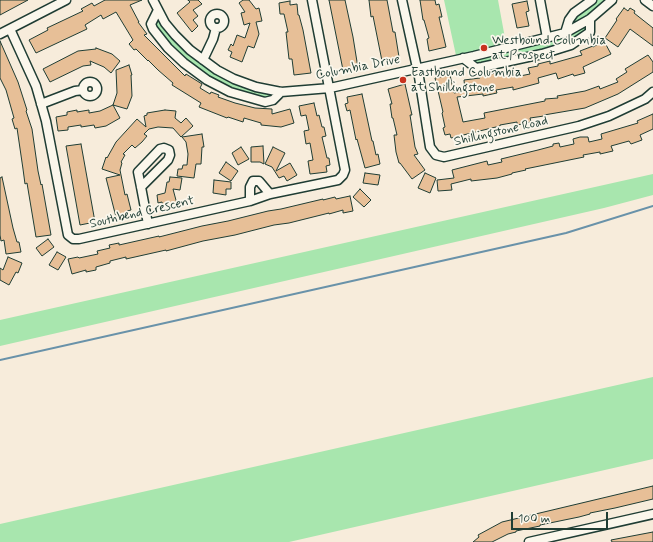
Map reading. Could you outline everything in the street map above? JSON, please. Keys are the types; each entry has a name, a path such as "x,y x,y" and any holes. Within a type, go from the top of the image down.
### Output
{"street":[{"path":"0,34 66,0"},
{"name":"Columbia Drive","path":"153,0 166,23 175,35 203,60 217,70 234,78 256,87 281,92 330,88 547,38 564,33 590,19 612,0"},
{"path":"312,0 313,11 330,88"},
{"name":"Shillingstone Road","path":"402,0 417,69 430,147 436,155 444,157 579,126 609,116 645,99 653,92"},
{"path":"540,0 547,38"},
{"path":"564,33 569,20 574,13 592,0"},
{"path":"645,0 653,6"},
{"name":"Columbia Drive","path":"158,10 152,24 153,29 168,48 184,63 207,80 230,92 265,102 273,100 281,92"},
{"path":"463,58 476,68 571,45 590,32 590,19"},
{"path":"203,60 213,39 216,28"},
{"name":"Southbend Crescent","path":"10,29 36,86 46,121 68,235 73,239 148,224 250,201 270,194 338,180 343,175 345,170 330,88"},
{"path":"41,104 75,91 83,90"},
{"path":"141,187 168,160 170,155 169,150 164,148 160,149 138,172 148,224"},
{"path":"250,201 250,187 253,181 259,181 270,194"},
{"path":"529,542 653,514"}],"green space":[{"path":"444,0 498,0 507,49 566,34 569,20 592,0 612,0 591,19 591,32 568,46 479,69 457,60"},
{"path":"158,10 166,23 217,70 281,92 265,102 207,80 153,29"},
{"path":"653,174 653,195 604,208 0,346 0,320"},
{"path":"653,377 653,459 289,542 0,542 0,524"}],"building":[{"path":"0,0 28,0 0,15"},
{"path":"105,0 142,0 130,5 138,22 147,34 144,35 185,76 186,74 202,84 200,88 210,94 211,92 219,95 218,97 235,103 255,108 272,109 272,114 290,109 294,123 281,127 261,125 261,123 244,118 243,122 228,117 227,118 199,107 201,103 172,85 173,83 136,49 134,50 129,44 133,40 116,12 103,19 101,15 85,25 87,29 36,53 29,40 48,30 47,28 83,11 81,9 92,3 94,6"},
{"path":"188,0 198,0 202,4 193,10 198,16 193,20 198,26 192,32 177,13 190,2"},
{"path":"243,0 249,0 256,9 259,8 262,21 256,22 259,34 254,48 248,46 242,62 230,57 232,52 228,50 231,44 233,46 237,35 245,38 250,23 244,25 241,13 245,12 239,3"},
{"path":"329,0 345,0 358,68 343,70"},
{"path":"369,0 387,0 393,32 395,32 399,57 382,61 373,16 371,17"},
{"path":"420,0 435,0 436,5 439,4 442,17 439,17 446,47 429,51 427,39 429,38 423,20"},
{"path":"290,1 290,5 297,4 298,15 303,30 311,73 294,75 292,59 289,59 286,32 288,32 284,14 280,14 279,3"},
{"path":"527,1 529,11 526,12 529,26 517,28 512,4"},
{"path":"624,8 628,11 630,8 635,11 634,13 653,28 653,46 630,29 618,47 605,38"},
{"path":"0,41 18,82 32,129 38,171 41,185 42,184 51,235 36,237 27,183 25,184 17,128 15,129 12,119 14,118 6,90 0,78"},
{"path":"604,41 611,54 583,67 585,73 574,76 573,74 558,79 556,73 538,78 539,83 513,90 513,87 496,90 497,93 483,96 483,94 457,97 463,122 485,118 484,113 545,101 545,99 558,98 557,96 585,91 599,86 600,89 618,82 616,79 627,72 625,69 648,55 653,62 653,72 618,94 585,108 530,118 531,122 517,125 517,122 500,125 451,138 450,134 445,135 443,128 445,127 443,112 435,78 450,75 454,93 465,91 464,80 480,78 480,76 507,71 507,74 519,71 520,76 530,74 528,68 550,61 550,64 582,55 580,51 593,47"},
{"path":"96,48 112,54 120,61 111,73 104,67 90,61 91,65 83,66 50,82 43,69 78,51"},
{"path":"129,65 132,75 132,96 127,109 113,105 117,93 116,70"},
{"path":"405,84 412,115 410,115 415,147 418,154 414,155 425,170 412,179 399,163 396,152 394,135 397,135 392,118 390,104 392,104 388,89"},
{"path":"362,94 372,141 376,155 378,154 380,164 365,168 357,139 356,140 350,110 347,111 345,104 348,103 347,97"},
{"path":"314,103 317,116 319,115 322,127 324,127 326,136 322,137 330,165 326,166 327,172 310,174 308,161 313,160 310,143 306,144 304,131 309,130 306,115 301,116 299,106"},
{"path":"113,105 120,118 106,126 95,128 94,125 81,127 81,125 68,127 68,130 58,131 56,117 67,115 67,112 77,110 77,112 89,110 89,113 100,111"},
{"path":"165,110 176,111 175,118 181,123 186,118 193,126 181,137 173,128 158,127 149,129 144,134 147,136 142,142 135,148 132,145 123,154 125,155 121,162 120,170 125,195 127,194 131,210 127,211 128,215 116,217 106,178 120,175 102,169 106,157 107,158 116,142 137,119 146,127 144,116 147,115 147,113"},
{"path":"653,114 653,129 640,135 642,140 631,144 629,141 611,146 613,151 600,154 600,152 583,155 584,157 525,169 526,170 497,178 471,181 471,179 451,184 452,190 438,191 437,180 454,178 452,170 487,161 488,165 502,162 501,159 553,146 553,144 559,143 560,147 574,144 573,139 580,137 588,137 589,142 602,139 601,134 638,123 637,121"},
{"path":"202,134 204,147 202,147 201,164 196,164 194,178 177,176 178,169 182,169 183,165 187,165 188,154 186,142 182,137"},
{"path":"81,144 95,222 80,225 66,146"},
{"path":"263,146 264,164 260,162 251,162 251,147"},
{"path":"241,147 249,159 238,165 232,153"},
{"path":"273,147 285,153 276,171 290,163 297,175 287,181 284,176 279,178 272,167 265,164"},
{"path":"226,162 238,171 231,181 219,173"},
{"path":"365,173 380,175 378,185 363,183"},
{"path":"425,173 436,178 430,193 418,188"},
{"path":"2,177 13,228 17,242 19,242 21,252 6,254 4,240 1,241 0,178"},
{"path":"170,177 182,178 180,190 173,189 177,204 163,207 162,202 158,203 157,195 165,193 167,182 169,182"},
{"path":"214,180 231,182 231,189 226,189 226,195 213,193"},
{"path":"360,189 371,200 364,207 353,197"},
{"path":"350,196 353,211 343,213 343,210 203,241 166,251 126,259 126,257 110,261 110,263 96,267 96,270 86,272 86,270 72,274 68,259 98,254 97,251 110,248 109,245 119,243 119,245 159,237 323,199 335,197 336,199"},
{"path":"48,239 54,247 42,256 36,248"},
{"path":"57,252 66,257 58,270 49,265"},
{"path":"8,257 22,263 18,273 16,272 9,285 0,280 0,268 3,270"},
{"path":"653,486 653,499 516,531 492,542 473,542 479,537 478,535 502,522"},
{"path":"653,532 653,542 612,542 611,540"}],"waterway":[{"path":"0,360 566,233 653,206"}],"place":[{"name":"Westbound Columbia at Prospect","path":"484,48"},
{"name":"Eastbound Columbia at Shillingstone","path":"403,80"}]}
